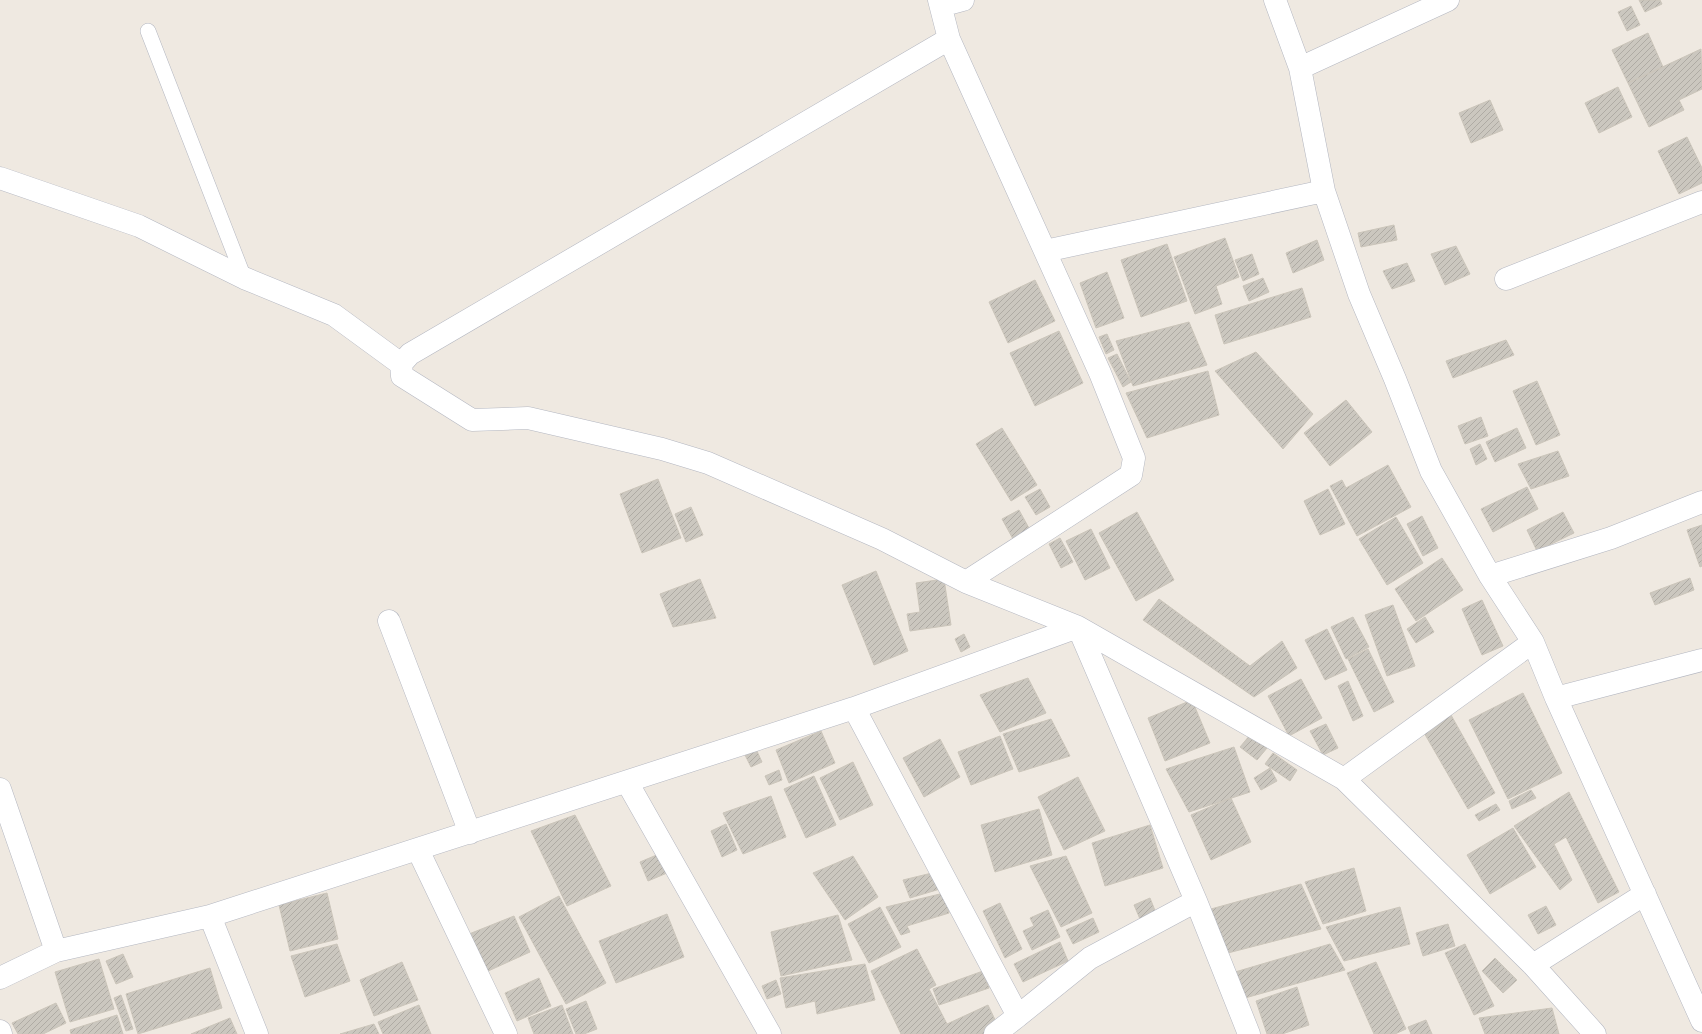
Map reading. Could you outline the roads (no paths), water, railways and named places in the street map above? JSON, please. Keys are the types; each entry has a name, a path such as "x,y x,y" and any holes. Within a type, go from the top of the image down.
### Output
{"street":[{"path":"963,0 940,3 949,39 1100,373 1134,458 1132,475 966,582"},
{"path":"1275,0 1300,68 1324,191 1359,294 1395,379 1431,471 1490,576 1533,642 1556,698 1702,1021"},
{"path":"1300,68 1448,0"},
{"path":"949,39 410,354 402,364 402,376 472,420 528,418 662,449 701,461 882,540 966,582 1078,627 1344,779 1533,964 1595,1034"},
{"path":"0,178 139,226 244,278 334,315 402,364"},
{"path":"1045,251 1324,191"},
{"path":"1506,279 1702,202"},
{"path":"1490,576 1611,538 1702,502"},
{"path":"389,621 470,833"},
{"path":"0,978 56,951 210,916 854,708 1078,627"},
{"path":"1078,627 1196,901 1250,1034"},
{"path":"1344,779 1533,642"},
{"path":"1556,698 1702,660"},
{"path":"854,708 1018,1016"},
{"path":"627,782 770,1034"},
{"path":"0,789 56,951"},
{"path":"418,850 506,1034"},
{"path":"1533,964 1645,894"},
{"path":"995,1034 1090,958 1196,901"},
{"path":"210,916 257,1034"}],"lane":[{"path":"148,31 244,278"}]}
